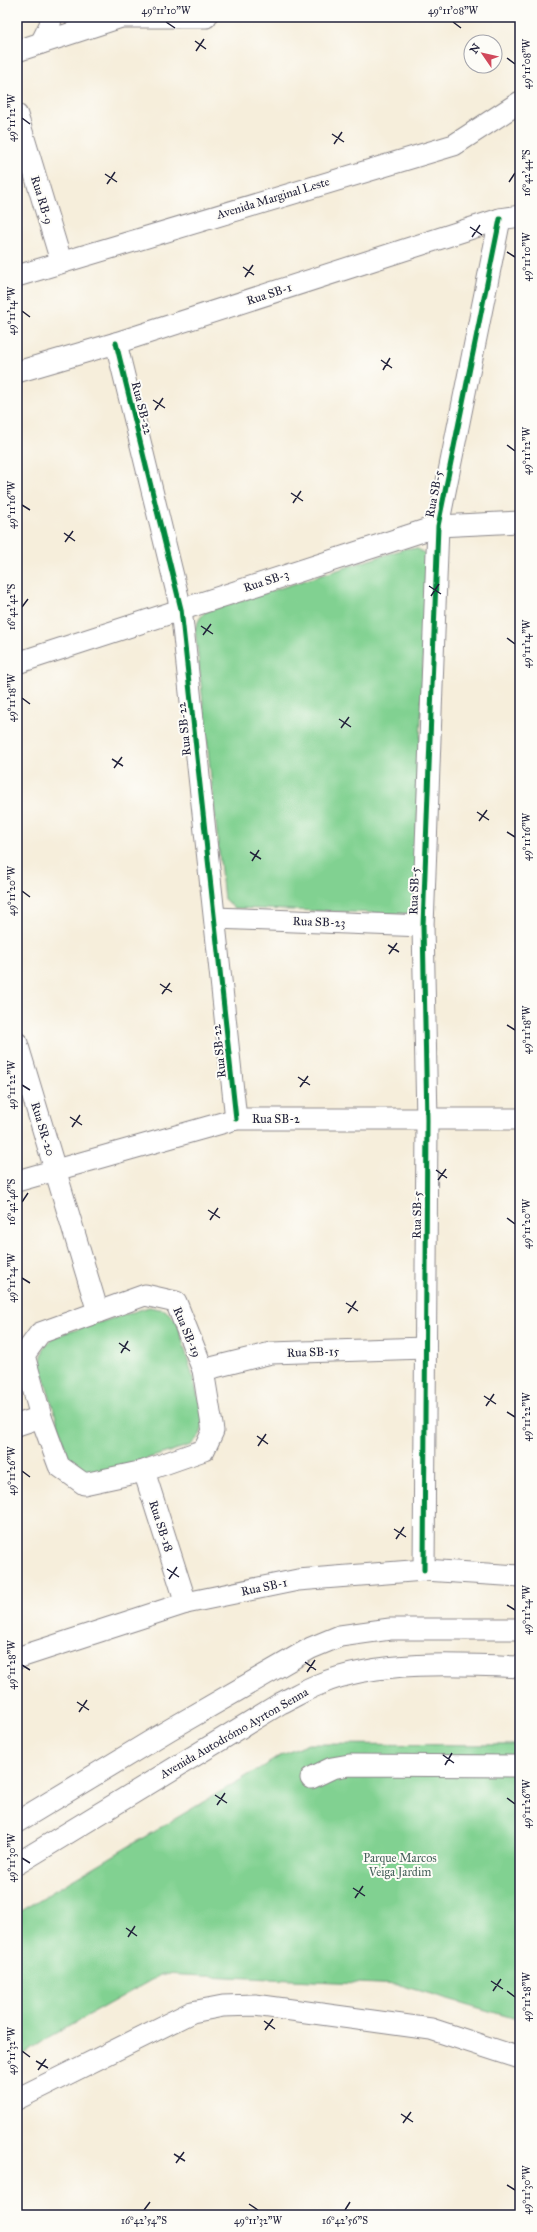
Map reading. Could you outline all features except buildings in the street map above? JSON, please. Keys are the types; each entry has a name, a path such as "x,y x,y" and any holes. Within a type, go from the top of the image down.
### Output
{"street":[{"path":"42,43 51,17"},
{"path":"17,51 117,17 206,17"},
{"name":"Avenida Marginal Leste","path":"17,276 61,261 454,145 520,102"},
{"name":"Rua RB-9","path":"17,115 61,261"},
{"name":"Rua SB-1","path":"17,372 116,343 500,219 520,216"},
{"name":"Rua SB-5","path":"424,1570 428,1120 423,926 438,526 500,219"},
{"name":"Rua SB-22","path":"116,343 181,609 236,1119"},
{"name":"Rua SB-3","path":"17,663 438,526 520,522"},
{"name":"Rua SB-23","path":"215,918 423,926"},
{"name":"Rua SR-20","path":"17,1043 55,1169"},
{"name":"Rua SB-2","path":"17,1181 236,1119 520,1119"},
{"path":"55,1169 98,1312"},
{"name":"Rua SB-19","path":"41,1417 24,1355 40,1333 145,1294 176,1302 203,1370"},
{"name":"Rua SB-15","path":"203,1370 271,1353 425,1348"},
{"path":"17,1424 41,1417 59,1466 84,1484 144,1471 204,1450 213,1431 203,1370"},
{"name":"Rua SB-18","path":"144,1471 186,1603"},
{"name":"Rua SB-1","path":"17,1658 186,1603 298,1580 424,1570 520,1576"},
{"path":"17,1822 169,1730 311,1648 340,1636 390,1629 520,1629"},
{"name":"Avenida Autodrómo Ayrton Senna","path":"17,1864 281,1703 320,1683 365,1671 421,1666 520,1667"},
{"path":"312,1778 332,1768 349,1765 520,1766"},
{"path":"17,2098 192,2012 223,2006 255,2005 431,2029 520,2058"}],"green space":[{"path":"407,548 418,549 427,555 414,910 405,914 234,908 224,899 195,628 205,612"},
{"path":"149,1307 165,1310 177,1321 205,1421 200,1435 191,1445 101,1473 84,1472 70,1463 40,1365 44,1347 53,1337"},
{"name":"Parque Marcos Veiga Jardim","path":"308,1744 520,1745 520,2020 400,1985 162,1974 48,2038 17,2059 17,1913 282,1755"}],"cycle path":[{"path":"424,1570 427,1120 423,926 438,526 500,219"},
{"path":"116,343 181,609 236,1119"}]}
